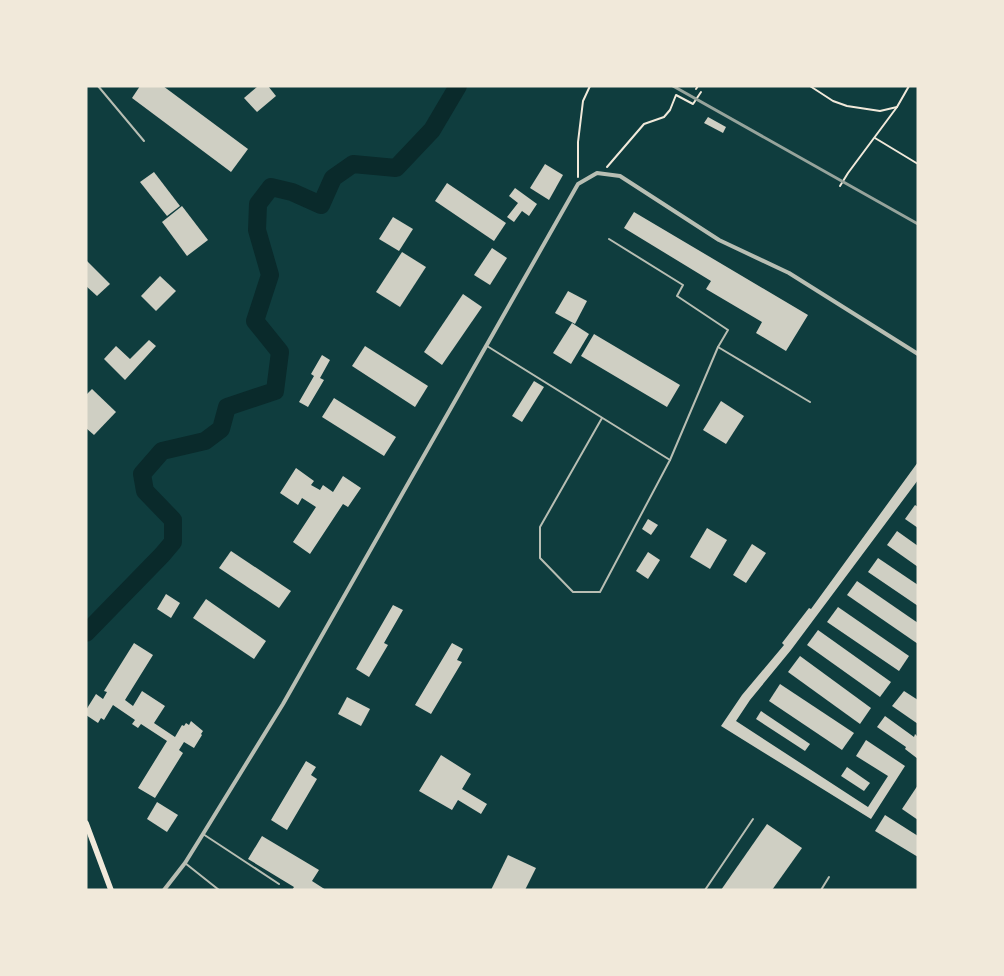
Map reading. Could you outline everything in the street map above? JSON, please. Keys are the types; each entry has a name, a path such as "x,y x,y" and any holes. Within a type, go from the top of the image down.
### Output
{"main road":[{"path":"86,823 111,890"}],"street":[{"path":"164,890 185,863 283,704 578,184 597,173 620,176 719,240 790,273 918,354"}],"lane":[{"path":"98,86 144,140"},
{"path":"602,418 540,527 540,558 572,592 600,592 670,460 718,346 728,330 677,296 683,285 609,239"},
{"path":"487,346 670,460"},
{"path":"718,346 810,402"},
{"path":"705,890 753,819"},
{"path":"203,834 278,884"},
{"path":"185,863 219,890"},
{"path":"821,890 830,877"}],"path":[{"path":"578,184 578,142 582,101 590,86"},
{"path":"810,86 833,101 847,106 880,111 897,107"},
{"path":"840,186 897,107 908,86"},
{"path":"602,173 644,124 664,118 670,110 676,95 693,104 701,92"},
{"path":"875,138 918,164"}],"building":[{"path":"140,86 163,86 248,149 231,172 132,98"},
{"path":"258,86 268,86 276,96 257,112 244,98"},
{"path":"708,117 726,127 723,133 704,123"},
{"path":"545,164 563,175 549,200 530,188"},
{"path":"154,172 180,206 167,216 140,182"},
{"path":"447,183 506,223 494,241 435,201"},
{"path":"515,188 537,204 529,216 522,211 514,222 507,217 518,203 509,196"},
{"path":"182,206 208,240 187,256 162,222"},
{"path":"634,212 808,315 786,351 756,333 762,322 706,289 711,281 624,228"},
{"path":"393,217 413,229 399,251 379,239"},
{"path":"492,248 507,258 490,285 474,275"},
{"path":"402,252 426,267 400,307 376,292"},
{"path":"86,260 110,284 97,296 86,286"},
{"path":"160,276 176,291 156,311 141,296"},
{"path":"568,291 587,301 575,324 555,313"},
{"path":"463,294 482,307 442,365 424,352"},
{"path":"572,323 589,334 571,364 553,353"},
{"path":"594,334 680,385 667,407 581,356"},
{"path":"149,340 156,346 125,380 104,359 116,346 130,359"},
{"path":"365,346 428,386 415,407 352,366"},
{"path":"322,355 330,360 320,378 324,380 308,407 299,402 314,376 311,374"},
{"path":"534,381 544,387 522,422 512,416"},
{"path":"92,389 116,412 94,435 86,428 86,395"},
{"path":"334,398 396,437 384,456 322,417"},
{"path":"721,401 744,416 726,444 703,430"},
{"path":"918,462 918,480 736,721 868,807 888,776 856,756 866,740 905,766 871,819 721,726 742,695 784,645 782,643 809,608 811,609"},
{"path":"296,468 314,481 311,485 320,490 323,485 333,492 343,476 361,488 348,507 343,504 310,554 293,542 316,507 302,498 298,505 280,493"},
{"path":"915,505 918,507 918,528 905,519"},
{"path":"648,519 658,525 651,535 642,529"},
{"path":"707,528 727,540 710,569 690,557"},
{"path":"897,531 918,546 918,567 887,545"},
{"path":"752,544 766,553 746,583 733,575"},
{"path":"231,551 291,591 279,608 219,568"},
{"path":"648,552 660,560 648,579 636,571"},
{"path":"878,558 918,585 918,606 868,572"},
{"path":"857,581 918,623 918,644 847,595"},
{"path":"166,594 180,603 171,618 157,609"},
{"path":"206,599 266,641 254,659 193,618"},
{"path":"393,605 403,610 384,643 388,645 369,677 356,669"},
{"path":"838,607 909,656 899,671 827,622"},
{"path":"818,630 891,682 880,697 807,645"},
{"path":"134,643 153,655 125,700 133,706 142,691 165,706 154,723 175,737 182,725 184,726 186,723 189,725 191,721 203,731 194,748 184,742 179,750 183,753 155,798 138,788 167,741 141,724 138,728 132,724 135,720 113,705 104,720 101,718 98,723 86,715 86,710 96,694 103,699 107,692 104,691"},
{"path":"452,643 463,649 457,660 462,662 431,714 415,705"},
{"path":"800,656 871,708 860,724 788,672"},
{"path":"780,684 854,733 842,750 769,701"},
{"path":"904,691 918,700 918,724 892,706"},
{"path":"347,697 370,709 361,726 338,714"},
{"path":"761,711 810,744 805,751 756,719"},
{"path":"885,716 914,737 915,734 918,737 918,759 905,749 906,747 877,727"},
{"path":"441,755 471,774 462,789 487,804 481,814 458,800 452,810 419,791"},
{"path":"306,761 316,767 311,775 317,779 287,830 271,820"},
{"path":"847,767 870,783 864,791 841,776"},
{"path":"918,785 918,820 902,809"},
{"path":"157,802 178,815 167,832 147,819"},
{"path":"885,815 918,836 918,857 875,831"},
{"path":"767,824 802,848 772,890 721,890"},
{"path":"262,836 319,870 312,881 326,890 292,890 294,887 248,859"},
{"path":"508,855 536,868 525,890 491,890"}],"waterway":[{"path":"86,633 173,542 173,520 145,491 142,474 162,451 205,441 221,429 227,407 275,391 280,352 255,321 270,275 257,230 258,204 271,187 292,192 321,205 333,178 353,164 396,168 432,130 458,86"}],"railway":[{"path":"673,86 918,224"}]}
